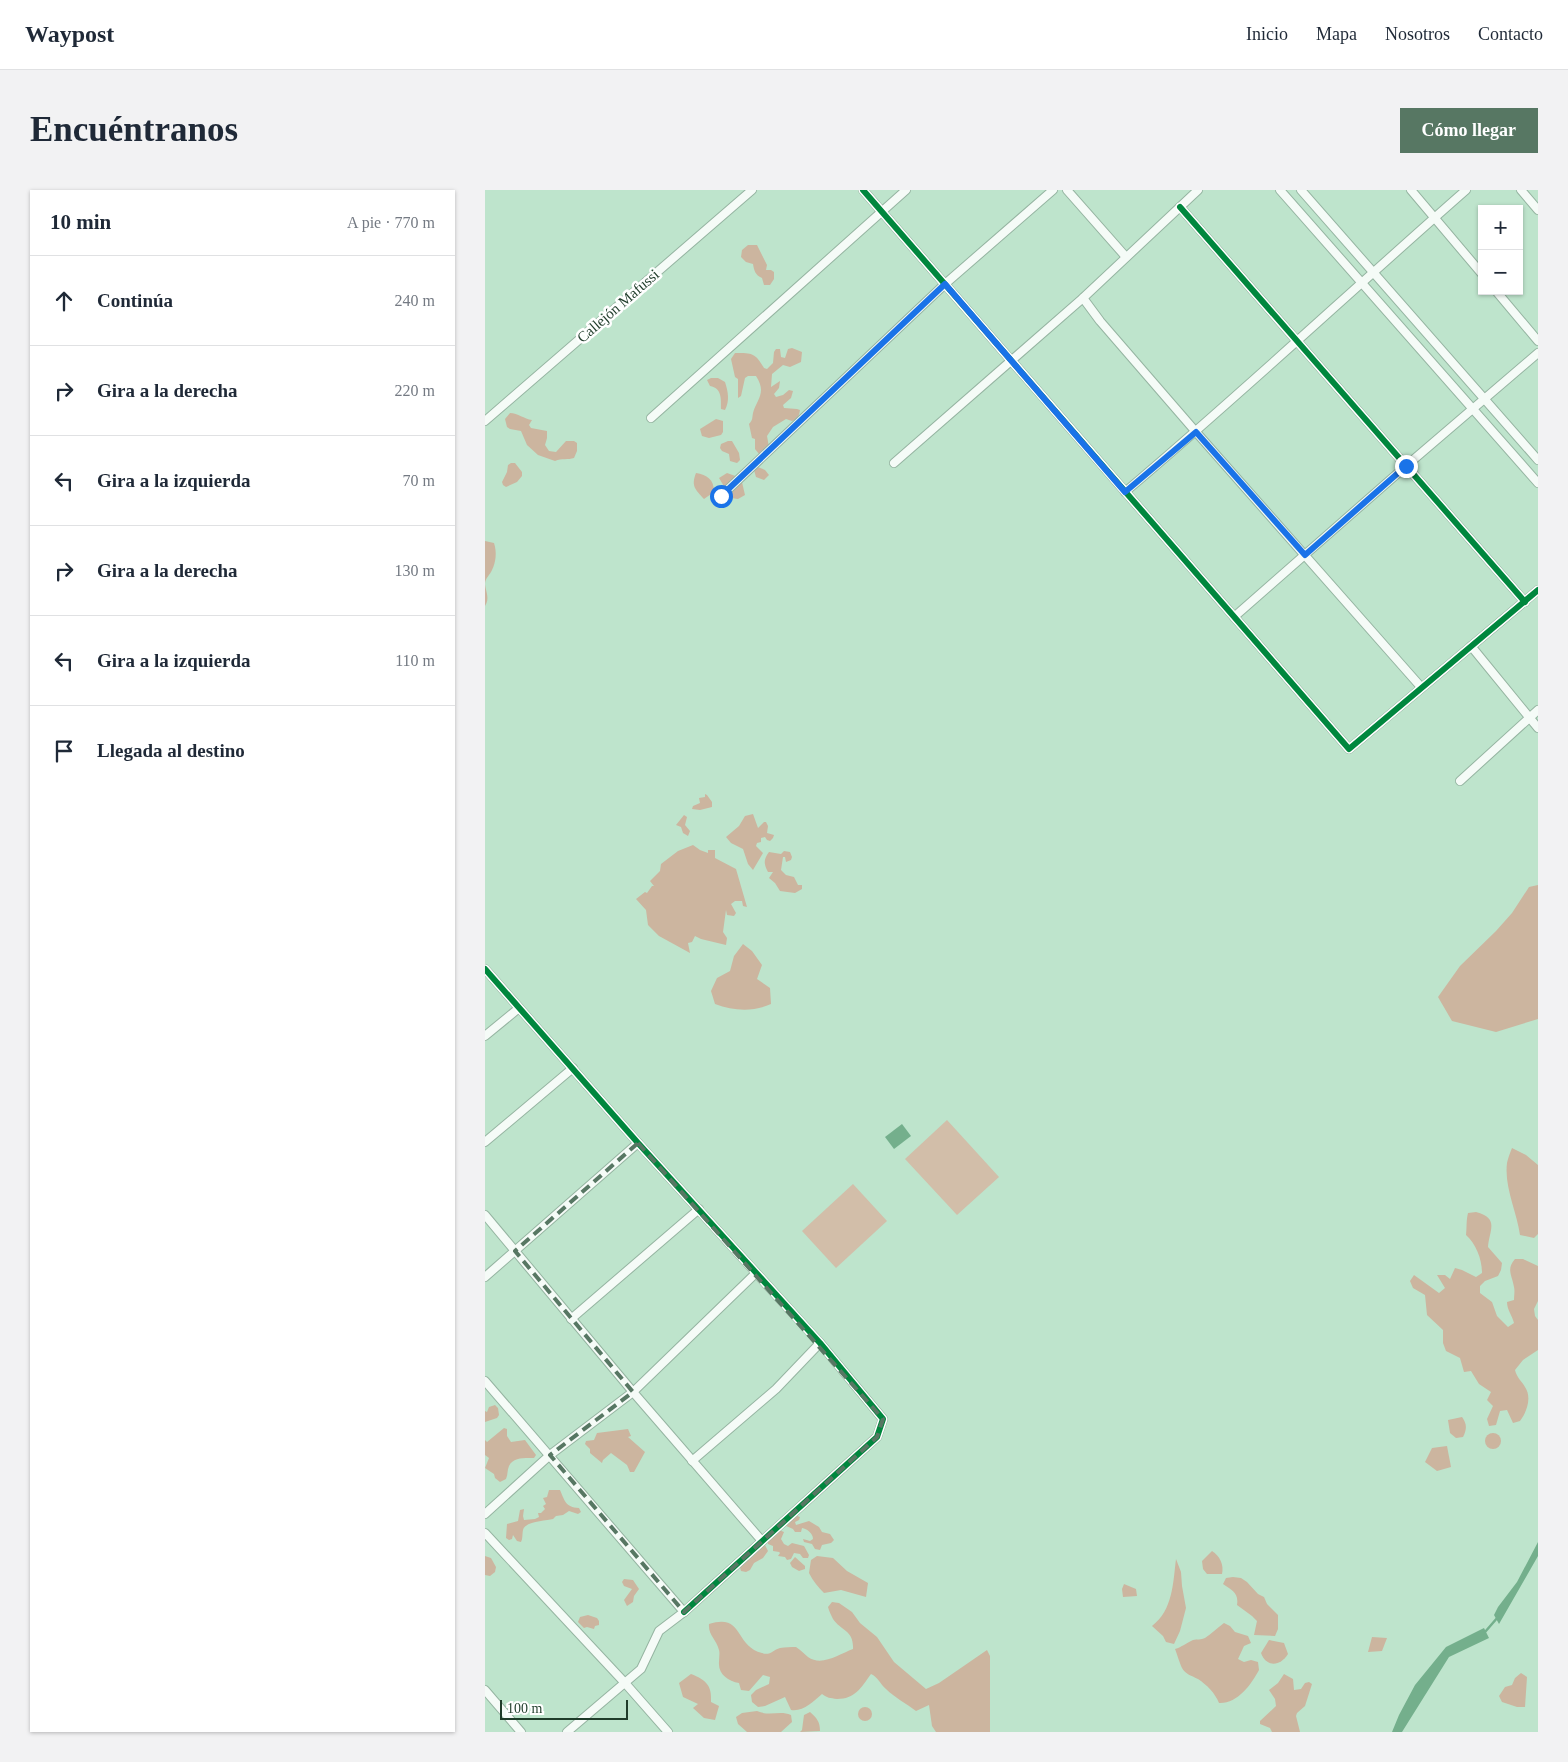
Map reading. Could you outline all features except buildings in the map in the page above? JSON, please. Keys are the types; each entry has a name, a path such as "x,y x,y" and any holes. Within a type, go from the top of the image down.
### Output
{"street":[{"name":"Callejón Mafussi","path":"485,421 751,190"},
{"path":"863,190 1349,749 1538,590"},
{"path":"651,418 907,190"},
{"path":"721,496 945,284 1053,190"},
{"path":"1067,190 1127,258"},
{"path":"894,463 1083,298 1198,190"},
{"path":"1280,190 1538,483"},
{"path":"1301,190 1538,460"},
{"path":"1411,190 1478,269"},
{"path":"1125,492 1196,432 1372,272 1466,190"},
{"path":"1521,190 1538,210"},
{"path":"1180,207 1525,602"},
{"path":"1500,295 1538,341"},
{"path":"1083,298 1100,321 1196,432 1421,688"},
{"path":"1234,617 1472,408 1538,353"},
{"path":"1471,646 1538,728"},
{"path":"1460,781 1538,710"},
{"path":"485,969 638,1143 820,1342 883,1419 877,1437 684,1612 659,1632 641,1669 567,1732"},
{"path":"485,1036 519,1008"},
{"path":"485,1142 573,1068"},
{"path":"485,1277 638,1143"},
{"path":"571,1318 699,1209"},
{"path":"485,1215 633,1392 762,1541"},
{"path":"485,1514 550,1455 633,1392 756,1274"},
{"path":"692,1461 776,1389 820,1342"},
{"path":"485,1381 684,1612"},
{"path":"485,1533 625,1683 667,1732"},
{"path":"485,1690 521,1732"}],"highlighted area":[{"path":"638,1143 883,1419 877,1437 684,1612 550,1455 633,1392 515,1251"}],"shaded area":[{"path":"748,245 757,245 767,265 766,270 774,272 774,279 770,285 764,285 762,278 755,272 753,264 746,262 741,257 742,250"},
{"path":"792,348 802,352 801,362 790,367 783,365 772,374 771,387 780,381 779,388 774,394 776,397 783,395 789,390 793,391 791,398 783,405 784,408 800,410 799,414 792,421 786,419 773,427 767,436 769,447 763,454 759,454 755,449 755,439 752,438 749,424 760,396 761,387 756,376 748,376 745,378 741,396 738,398 738,379 735,377 731,359 735,353 750,354 756,357 764,368 767,369 773,363 776,349 780,349 781,357 785,358 788,349"},
{"path":"718,378 725,382 728,403 725,410 721,409 719,392 710,386 707,380"},
{"path":"510,413 532,420 529,425 531,428 547,431 545,445 549,451 556,452 566,441 577,443 577,451 574,458 555,461 538,455 527,445 521,431 507,427 505,419"},
{"path":"716,419 723,421 723,432 721,435 709,438 702,436 700,429"},
{"path":"732,441 739,453 740,460 737,463 730,461 729,454 720,448 721,444"},
{"path":"515,463 522,472 522,476 517,482 506,487 502,482 508,465"},
{"path":"758,467 765,470 769,475 764,480 756,477 754,470"},
{"path":"696,473 707,476 713,484 714,492 704,499 695,487"},
{"path":"727,473 741,478 745,495 738,499 731,498 719,478"},
{"path":"485,541 494,543 496,553 493,567 485,584"},
{"path":"485,584 487,598 485,606"},
{"path":"705,794 712,802 712,807 700,810 692,809 693,806 700,803 699,798 705,797"},
{"path":"753,814 758,828 766,822 768,826 767,833 774,835 770,841 765,837 761,838 761,842 757,843 756,846 763,853 753,870 748,864 743,849 731,843 726,837 739,826 745,816"},
{"path":"684,815 687,817 685,825 690,831 688,836 683,833 681,827 676,825"},
{"path":"693,845 708,853 708,850 715,850 715,858 736,869 747,907 743,906 742,901 735,901 731,904 736,913 734,916 727,915 726,910 723,932 727,938 726,945 695,936 692,942 688,943 690,953 659,936 648,925 646,910 636,899 645,892 647,893 654,886 650,881 660,871 661,864 678,851"},
{"path":"784,851 790,852 792,857 791,860 786,862 785,857 783,857 781,870 786,875 794,877 798,885 802,885 802,889 795,893 780,891 769,878 773,872 768,872 765,864 769,852 781,854"},
{"path":"1538,885 1538,1019 1496,1032 1452,1021 1438,997 1460,966 1512,913 1529,887"},
{"path":"743,944 752,951 762,965 757,979 770,988 771,1004 764,1007 743,1010 715,1004 711,991 717,978 730,971 734,956"},
{"path":"947,1120 999,1177 957,1215 905,1159"},
{"path":"902,1124 911,1136 894,1149 885,1137"},
{"path":"1512,1148 1526,1155 1538,1165 1538,1234 1534,1238 1520,1235 1509,1190 1507,1163"},
{"path":"853,1184 887,1221 836,1268 802,1231"},
{"path":"1476,1212 1491,1221 1488,1247 1502,1263 1498,1276 1485,1281 1480,1286 1480,1293 1492,1302 1497,1316 1508,1327 1514,1323 1507,1302 1514,1300 1514,1289 1510,1272 1512,1263 1515,1259 1523,1259 1538,1266 1538,1301 1534,1309 1538,1320 1538,1350 1523,1360 1515,1370 1527,1391 1527,1409 1520,1421 1513,1423 1507,1410 1500,1411 1496,1425 1489,1426 1487,1419 1493,1406 1487,1400 1491,1392 1479,1384 1471,1371 1464,1372 1460,1358 1446,1351 1443,1343 1443,1330 1427,1315 1425,1295 1413,1288 1410,1281 1414,1275 1439,1293 1445,1288 1437,1275 1445,1275 1450,1279 1455,1268 1476,1277 1482,1273 1478,1252 1466,1235 1468,1213"},
{"path":"495,1405 498,1408 499,1415 497,1418 485,1422 485,1411 487,1412 489,1407"},
{"path":"1462,1417 1466,1424 1465,1431 1463,1437 1456,1438 1450,1433 1448,1420"},
{"path":"504,1428 507,1429 507,1436 511,1442 525,1440 536,1455 534,1458 513,1461 509,1466 506,1479 500,1482 495,1478 494,1474 485,1468 489,1458 485,1455 485,1440 487,1442"},
{"path":"628,1429 631,1436 628,1437 645,1452 634,1472 630,1472 627,1465 611,1453 602,1463 590,1453 590,1449 585,1444 586,1441 594,1440 597,1433"},
{"path":"1493,1433 1499,1435 1501,1441 1499,1447 1493,1449 1487,1447 1485,1441 1487,1435"},
{"path":"1447,1446 1451,1467 1437,1471 1425,1462 1432,1448"},
{"path":"549,1490 560,1490 566,1503 579,1508 581,1512 578,1514 569,1511 553,1519 528,1525 523,1530 521,1542 517,1541 513,1535 512,1539 506,1538 507,1524 518,1521 520,1510 524,1509 524,1520 539,1517 538,1513 545,1509 543,1506 546,1504 543,1498 547,1497"},
{"path":"795,1515 800,1517 795,1522 796,1525 809,1521 819,1527 822,1532 830,1534 834,1540 831,1543 822,1545 820,1550 815,1549 812,1544 804,1542 803,1539 810,1541 813,1539 806,1529 802,1528 801,1532 795,1532 784,1525 791,1521"},
{"path":"779,1530 784,1532 781,1539 784,1544 788,1546 792,1543 804,1546 809,1555 808,1558 803,1558 800,1554 794,1553 791,1559 787,1560 785,1557 778,1556 780,1553 773,1551 773,1546 768,1544 768,1540"},
{"path":"1538,1542 1538,1556 1499,1624 1494,1615 1517,1582"},
{"path":"764,1543 768,1551 763,1558 754,1563 750,1570 746,1572 741,1571 739,1564 753,1556"},
{"path":"1212,1551 1221,1561 1222,1574 1207,1574 1203,1569 1202,1561"},
{"path":"485,1556 491,1558 496,1567 495,1572 490,1576 485,1575"},
{"path":"817,1556 833,1558 847,1571 868,1583 866,1597 841,1590 824,1593 809,1573 811,1560"},
{"path":"795,1557 805,1566 805,1569 799,1571 792,1567 790,1563"},
{"path":"1176,1559 1181,1572 1186,1608 1180,1631 1174,1644 1166,1642 1163,1636 1152,1626 1159,1620 1171,1596"},
{"path":"1226,1578 1241,1578 1247,1582 1258,1594 1264,1597 1267,1604 1278,1615 1278,1629 1275,1636 1254,1635 1257,1621 1237,1605 1236,1595 1223,1584"},
{"path":"624,1579 633,1580 639,1589 634,1596 633,1602 627,1606 624,1600 632,1589 624,1586 622,1582"},
{"path":"1124,1584 1136,1589 1137,1596 1123,1597 1122,1589"},
{"path":"832,1602 839,1603 852,1612 860,1623 877,1637 894,1662 926,1689 939,1683 987,1650 990,1656 990,1732 936,1732 932,1726 929,1705 916,1711 889,1692 871,1674 857,1692 849,1697 837,1699 822,1694 808,1706 791,1710 785,1697 765,1706 758,1707 752,1702 751,1695 756,1690 769,1684 770,1677 763,1675 749,1691 741,1690 739,1683 728,1679 720,1670 719,1650 710,1631 709,1624 720,1622 734,1626 747,1644 765,1654 780,1648 796,1647 808,1657 819,1661 831,1659 853,1649 853,1643 849,1634 836,1623 830,1613 828,1607"},
{"path":"588,1615 597,1618 599,1621 599,1625 595,1626 594,1629 584,1628 578,1622 580,1617"},
{"path":"1224,1623 1235,1632 1248,1636 1251,1643 1244,1646 1238,1659 1244,1662 1251,1660 1258,1662 1259,1670 1248,1687 1237,1697 1219,1703 1208,1687 1183,1670 1175,1649 1193,1640 1205,1638"},
{"path":"1484,1628 1489,1638 1449,1657 1402,1732 1392,1732 1415,1685 1446,1647"},
{"path":"1372,1637 1387,1638 1382,1651 1368,1652"},
{"path":"1269,1640 1284,1643 1288,1654 1277,1663 1273,1664 1266,1661 1261,1653"},
{"path":"1521,1673 1527,1677 1525,1707 1517,1707 1502,1702 1499,1696 1505,1687 1512,1685 1515,1678"},
{"path":"691,1674 707,1684 711,1702 719,1706 715,1720 704,1718 693,1708 698,1704 683,1697 679,1683"},
{"path":"1284,1674 1293,1679 1294,1690 1301,1689 1305,1683 1309,1682 1312,1684 1305,1706 1296,1716 1300,1732 1272,1732 1270,1728 1260,1724 1260,1721 1276,1706 1275,1699 1269,1690 1278,1683"},
{"path":"862,1707 868,1707 872,1714 868,1721 862,1721 858,1717 858,1711"},
{"path":"757,1711 791,1715 792,1722 781,1732 747,1732 738,1724 736,1717 742,1713"},
{"path":"810,1712 818,1720 820,1731 800,1732 804,1715"}],"waterway":[{"path":"1485,1632 1498,1617"}],"cycle path":[{"path":"863,190 1349,749 1538,590"},
{"path":"1180,207 1525,602"},
{"path":"485,969 638,1143 820,1343 883,1419 877,1437 684,1612"}],"route":[{"path":"721,496 945,284 1125,492 1196,432 1305,555 1406,466"}]}
